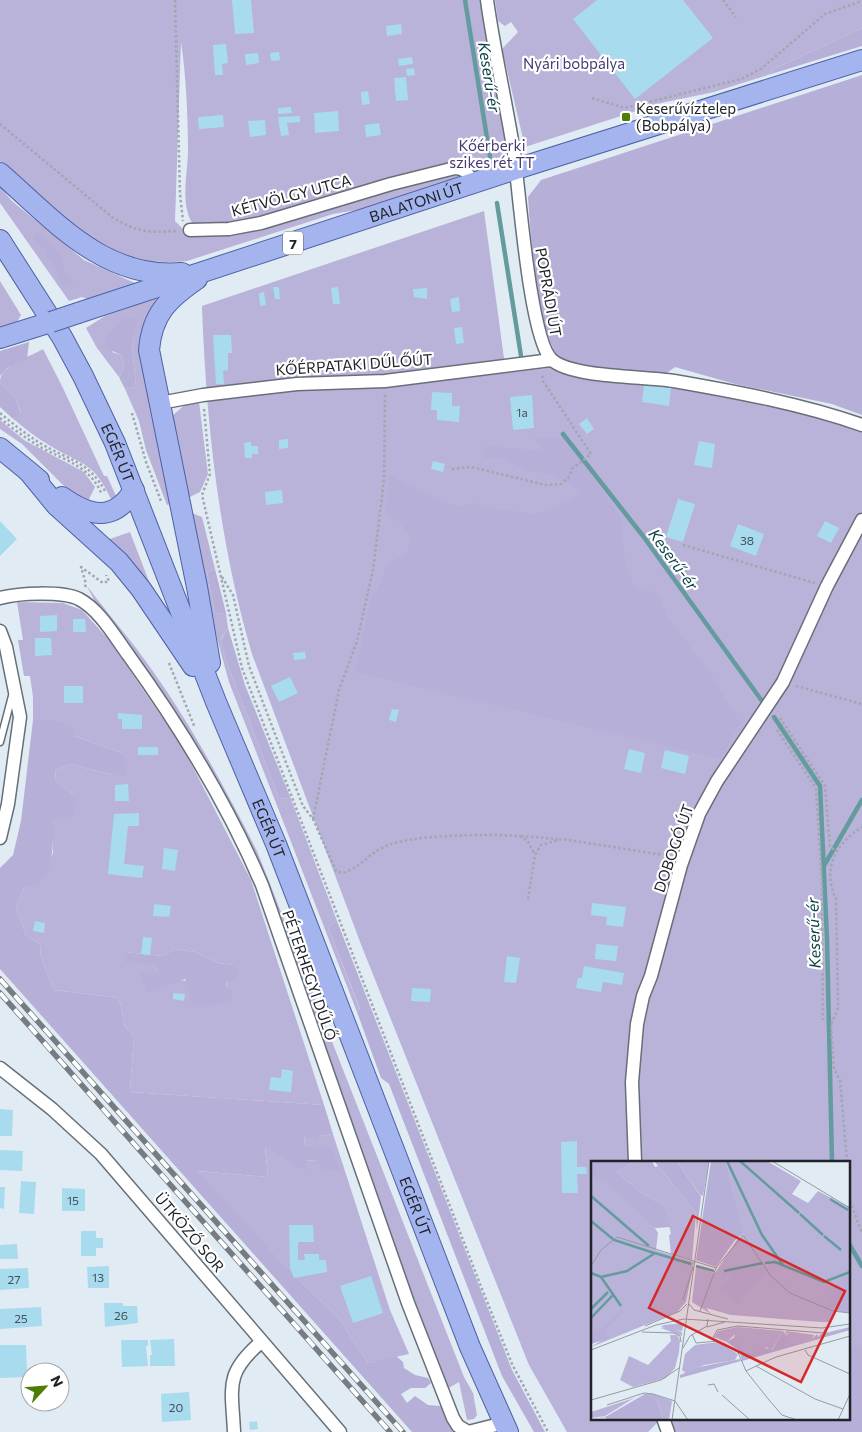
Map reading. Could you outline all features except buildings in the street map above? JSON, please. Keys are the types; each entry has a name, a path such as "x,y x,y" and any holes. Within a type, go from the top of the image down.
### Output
{"main road":[{"name":"BALATONI ÚT","path":"0,338 516,169 862,60"},
{"path":"0,173 101,256 122,266 149,274 209,270"},
{"name":"EGÉR ÚT","path":"0,240 45,308 83,376 134,490 216,702 276,844 470,1348 506,1428"},
{"path":"209,270 182,289 163,307 152,327 149,350 197,587 216,702"},
{"path":"0,448 80,510 94,514 109,506 126,503 134,490"},
{"path":"29,472 56,505 100,543 141,589 216,702"}],"street":[{"name":"POPRÁDI ÚT","path":"487,0 516,169 526,260 545,361 582,371 671,380 752,396 862,426"},
{"name":"KÉTVÖLGY UTCA","path":"190,230 229,229 262,224 391,184 455,168 462,168 468,173 472,184"},
{"name":"KŐÉRPATAKI DŰLŐÚT","path":"160,403 203,395 297,384 385,381 545,361"},
{"name":"DOBOGÓ ÚT","path":"635,1161 632,1082 637,1024 643,996 651,976 684,858 699,814 717,781 783,682 826,586 862,520"},
{"path":"0,598 58,594 79,599"},
{"name":"PÉTERHEGYI DŰLŐ","path":"79,599 92,610 115,636 180,731 203,767 249,856 408,1303 453,1418 458,1426 468,1432 506,1428"},
{"path":"0,631 6,647 15,687 20,723 8,804 0,838"},
{"name":"ÜTKÖZŐ SOR","path":"0,1068 52,1109 101,1154 340,1432"},
{"path":"234,1432 232,1384 237,1367 261,1342"},
{"path":"664,1420 668,1432"}],"lane":[{"path":"0,742 15,687"}],"path":[{"path":"175,0 180,207 184,224 190,230"},
{"path":"723,0 736,17"},
{"path":"592,98 625,108 741,79 762,69 825,14 862,1"},
{"path":"0,124 113,218 131,228 150,233 190,230"},
{"path":"452,469 471,467 546,485 562,484 569,477 572,469 591,454 543,381 545,361"},
{"path":"313,819 339,690 357,641 373,570 384,480 385,381"},
{"path":"203,395 210,474 202,495 242,668 485,1297 512,1364 548,1432"},
{"path":"132,412 146,462 164,508"},
{"path":"0,413 42,444 83,464 103,487 109,506"},
{"path":"0,418 32,442 83,468 98,485 109,506"},
{"path":"683,545 826,586"},
{"path":"79,599 86,584 81,567 103,583 109,581 103,571"},
{"path":"220,574 233,595 249,666 300,798 313,819 336,871 342,874 354,871 384,847 398,842 456,836 519,836 562,839 684,858"},
{"path":"783,682 862,704"},
{"path":"780,718 825,786 830,847 837,851"},
{"path":"777,730 816,788 822,885 823,1020"},
{"path":"847,1161 840,1080 834,1069 832,1056 831,1025 838,1008 836,899 829,885 831,864 837,851 851,834 862,827"},
{"path":"519,836 527,840 535,855"},
{"path":"528,899 535,855 542,845 562,839"},
{"path":"822,885 829,885"},
{"path":"850,1201 862,1233"}],"green space":[{"name":"Kőérberki szikes rét TT","path":"0,0 487,0 516,169 472,183 455,168 261,223 194,226 189,218 185,189 188,124 181,42 175,221 186,232 235,231 438,176 461,176 375,207 333,214 187,261 158,262 131,256 107,247 84,233 41,199 0,161"},
{"name":"Nyári bobpálya","path":"495,0 862,0 862,28 774,69 768,75 714,92 661,103 525,147 502,49 518,32 511,22 505,26 498,21"},
{"path":"0,187 12,201 84,260 137,284 87,299 82,297 69,301 0,203"},
{"path":"484,211 506,373 549,368 708,392 862,425 862,1432 668,1432 664,1420 850,1420 850,1161 591,1161 591,1420 660,1420 648,1432 567,1432 529,1365 362,947 252,654 231,569 216,482 207,394 202,306"},
{"path":"0,281 21,315 17,322 0,328"},
{"path":"157,298 151,310 173,503 167,505 146,450 139,421 125,389 136,387 132,344 137,319 112,352 121,355 124,367 119,377 97,348 86,328 105,316"},
{"path":"43,349 104,476 107,476 116,496 111,499 99,478 88,467 43,441 12,418 21,413 16,399 0,382 1,376 10,366"},
{"path":"199,402 208,474 200,492 186,499 172,416 186,404"},
{"path":"0,420 24,440 84,472 95,487 88,501 63,485 22,444 0,429"},
{"path":"189,512 202,517 215,569 207,572 215,614 226,613 228,628 221,639 225,658 279,798 291,799 337,921 328,927 360,1010 357,1012 229,682 209,609"},
{"path":"130,532 150,584 149,586 107,540"},
{"path":"87,586 167,691 221,782 257,851 464,1377 473,1393 477,1415 474,1419 467,1420 459,1382 445,1390 261,873 96,604"},
{"path":"17,602 63,603 82,610 109,640 183,748 251,880 324,1105 130,1092 134,1036 125,1027 119,998 54,990 41,958 40,944 26,935 16,908 23,889 39,883 53,853 53,820 76,797 56,781 55,770 70,764 113,775 123,753 74,736 56,720 33,720 33,697 30,676 24,676 18,640 23,640","holes":["175,949 196,952 218,963 233,965 226,987 140,974 158,973 155,965 125,952 163,956"]},
{"path":"333,1134 390,1310 409,1354 368,1363 339,1318 304,1285 196,1171 268,1177 265,1146 306,1170 305,1160 319,1161 340,1170 305,1148 304,1136 318,1139 318,1136"}],"shaded area":[{"path":"862,28 862,46 768,75 774,69"},
{"path":"862,75 862,415 832,404 735,384 675,367 664,375 626,373 595,371 570,365 562,361 554,350 547,331 541,309 533,258 528,197 541,180"},
{"path":"36,234 43,235 57,251 62,261 64,272 74,282 68,287 61,284 54,263 48,259 45,250 34,239"},
{"path":"138,318 132,344 136,387 125,389 119,377 124,367 121,355 106,348 106,339 123,319"},
{"path":"29,342 27,359 7,368 0,376 0,351"},
{"path":"0,382 16,399 21,414 12,418 0,407"},
{"path":"532,438 565,438 621,517 625,563 634,586 657,593 669,619 707,668 740,722 721,759 355,672 371,599 381,582 387,565 407,553 410,536 398,521 387,517 389,474 416,490 458,507 475,503 501,510 536,514 574,498 579,490 550,474 528,471 502,458 482,459 486,446 545,451"},
{"path":"215,569 226,613 215,614 207,572"},
{"path":"228,628 245,685 291,799 279,798 225,658 221,640"},
{"path":"33,720 56,720 72,728 74,736 123,753 126,775 113,775 70,764 55,770 56,781 76,797 74,816 53,820 52,854 48,871 44,879 38,884 23,889 16,908 26,935 40,944 41,958 54,990 119,998 125,1027 134,1036 130,1092 324,1105 333,1134 318,1136 318,1140 304,1137 305,1147 329,1147 340,1171 322,1169 318,1161 306,1160 306,1171 265,1147 268,1177 197,1171 304,1285 339,1318 368,1363 396,1356 403,1362 404,1368 415,1375 428,1378 431,1383 425,1388 411,1388 401,1394 407,1403 415,1396 428,1405 441,1406 454,1432 412,1432 0,969 0,868 13,855 21,821"},
{"path":"337,921 512,1370 545,1432 534,1432 502,1376 389,1084 381,1078 357,1012 360,1009 328,927"},
{"path":"175,949 196,952 218,963 233,965 238,971 236,981 227,982 226,987 233,990 231,1003 192,1005 185,979 148,993 140,973 158,973 155,965 125,962 125,952 163,956"},
{"path":"862,1345 862,1432 681,1432 678,1420 850,1420 850,1347"}],"waterway":[{"name":"Keserű-ér","path":"465,0 490,157"},
{"name":"Keserű-ér","path":"497,203 521,356"},
{"name":"Keserű-ér","path":"563,434 643,536 762,701"},
{"name":"Keserű-ér","path":"774,717 820,786 827,939 832,1161"},
{"path":"825,864 862,800"},
{"name":"Keserű-ér","path":"850,1245 862,1266"}],"railway":[{"path":"0,979 403,1432"},
{"path":"0,993 390,1432"}],"place":[{"name":"Keserűvíztelep (Bobpálya)","path":"626,117"}]}
